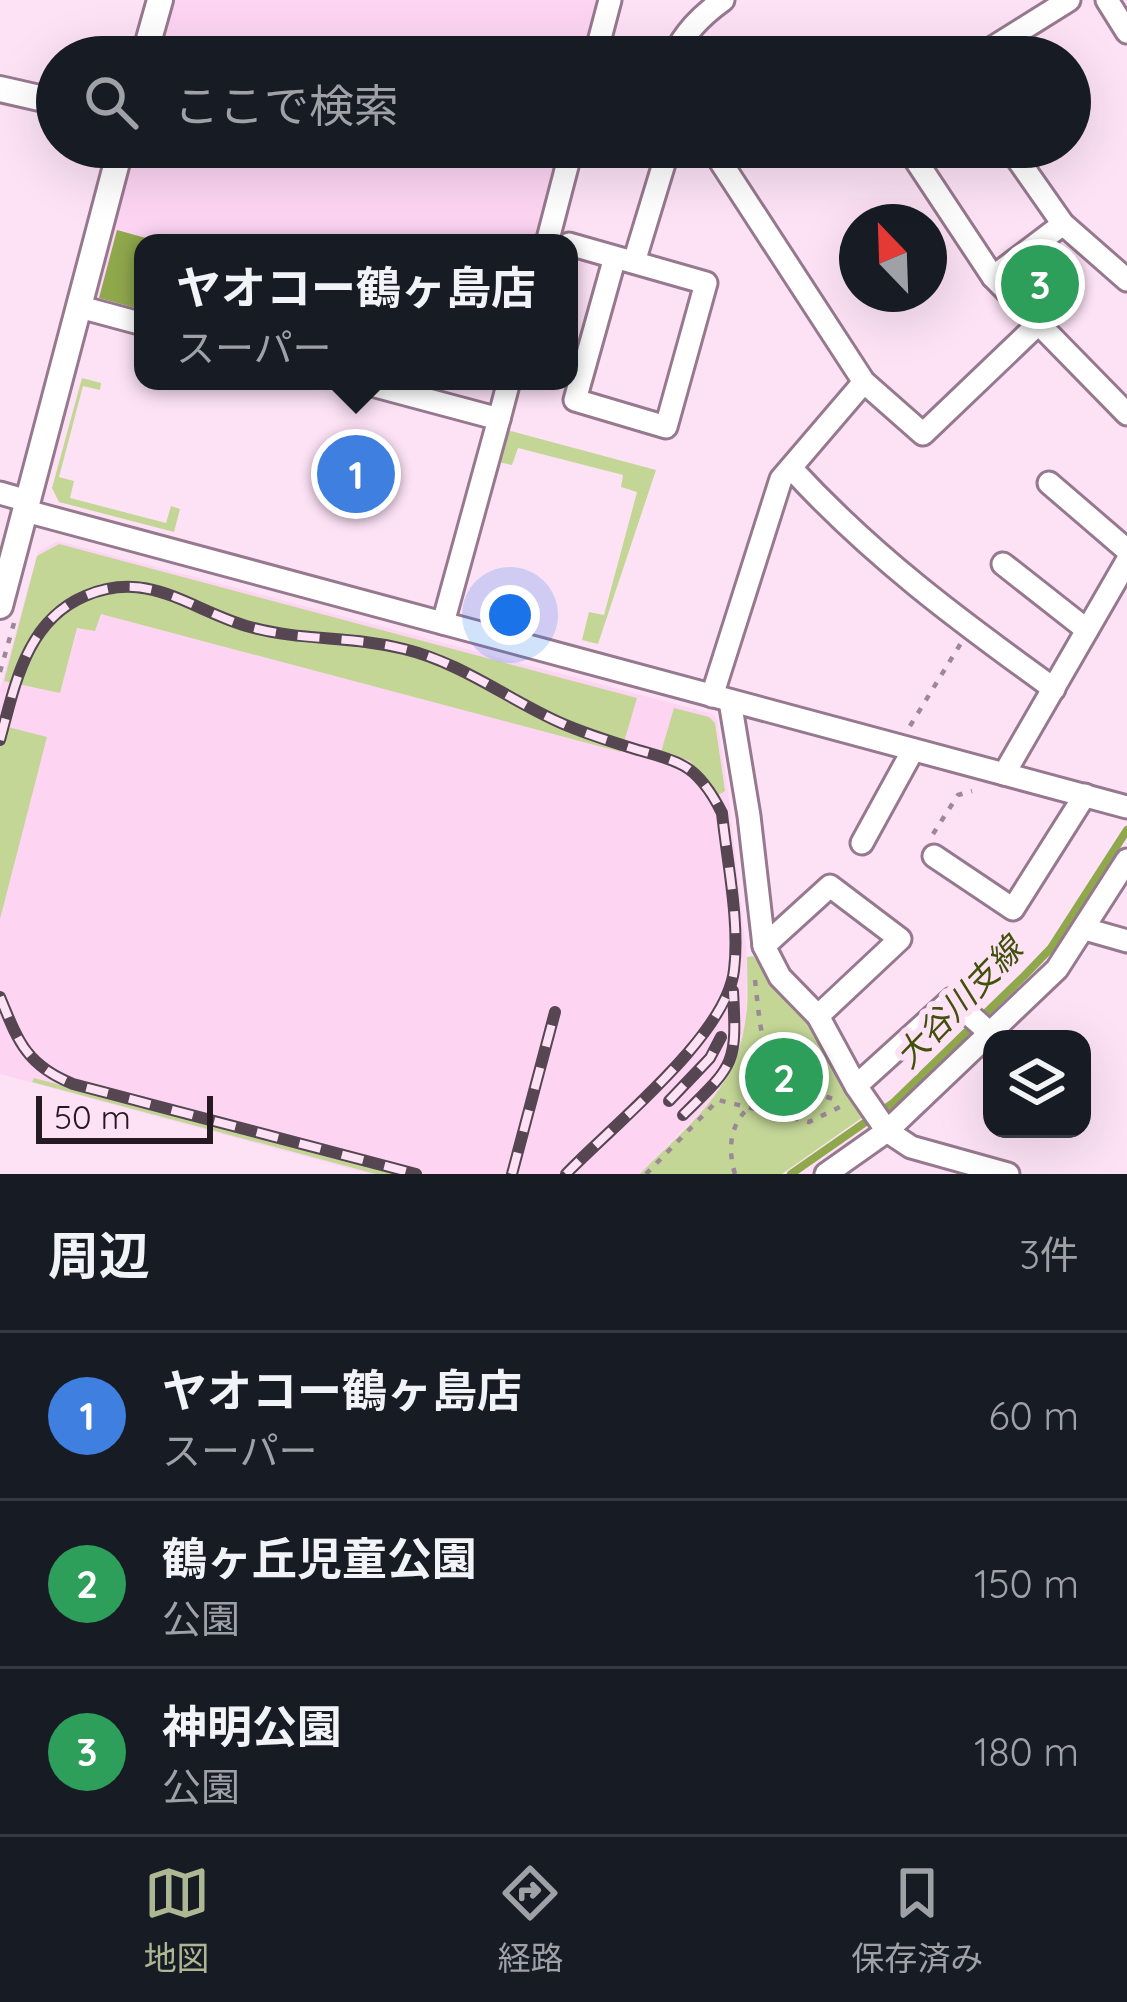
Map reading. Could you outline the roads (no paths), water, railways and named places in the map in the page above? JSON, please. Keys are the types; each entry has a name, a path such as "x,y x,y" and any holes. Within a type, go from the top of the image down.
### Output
{"street":[{"path":"150,36 160,0"},
{"path":"601,36 610,0"},
{"path":"685,36 723,0"},
{"path":"1012,36 1069,0"},
{"path":"1107,0 1127,32"},
{"path":"0,89 36,97"},
{"path":"9,608 27,506 116,168"},
{"path":"558,234 569,168"},
{"path":"578,248 624,260 706,283 666,427 575,400 624,260 661,168"},
{"path":"725,168 863,382 923,434 1037,325"},
{"path":"921,168 993,277 1127,414"},
{"path":"1024,168 1064,224 1127,280"},
{"path":"993,277 1064,224"},
{"path":"80,307 134,322"},
{"path":"758,956 749,816 721,698 781,479 863,382"},
{"path":"392,390 499,418"},
{"path":"443,623 507,390"},
{"path":"791,468 839,520 934,602 1054,689"},
{"path":"1049,483 1127,550"},
{"path":"0,494 27,506 443,623 1127,807"},
{"path":"1001,773 1127,562"},
{"path":"1003,564 1087,630"},
{"path":"862,843 906,748"},
{"path":"934,856 1012,909 1085,795"},
{"path":"995,1030 1057,970 1127,860"},
{"path":"758,956 830,886 900,939 818,1016"},
{"path":"1085,929 1127,941"},
{"path":"758,956 772,964 818,1016 887,1132 911,1147 1008,1174"},
{"path":"856,1086 952,999 987,1030"},
{"path":"826,1174 887,1132 983,1042"}],"waterway":[{"name":"大谷川支線","path":"791,1174 893,1103 1024,976 1051,948 1127,830"}],"railway":[{"path":"0,740 26,657 49,621 85,596 130,587 170,595 250,627 425,655 561,723 689,769 722,813 735,932 734,970 727,995 665,1078 566,1174"},
{"path":"683,1115 729,1061 733,991"},
{"path":"0,997 34,1060 73,1084 416,1174"},
{"path":"512,1174 555,1012"},
{"path":"669,1101 710,1058 721,1037"}],"place":[{"name":"神明公園","path":"1040,284"},
{"name":"ヤオコー鶴ヶ島店","path":"356,474"},
{"name":"鶴ヶ丘児童公園","path":"784,1077"}]}
